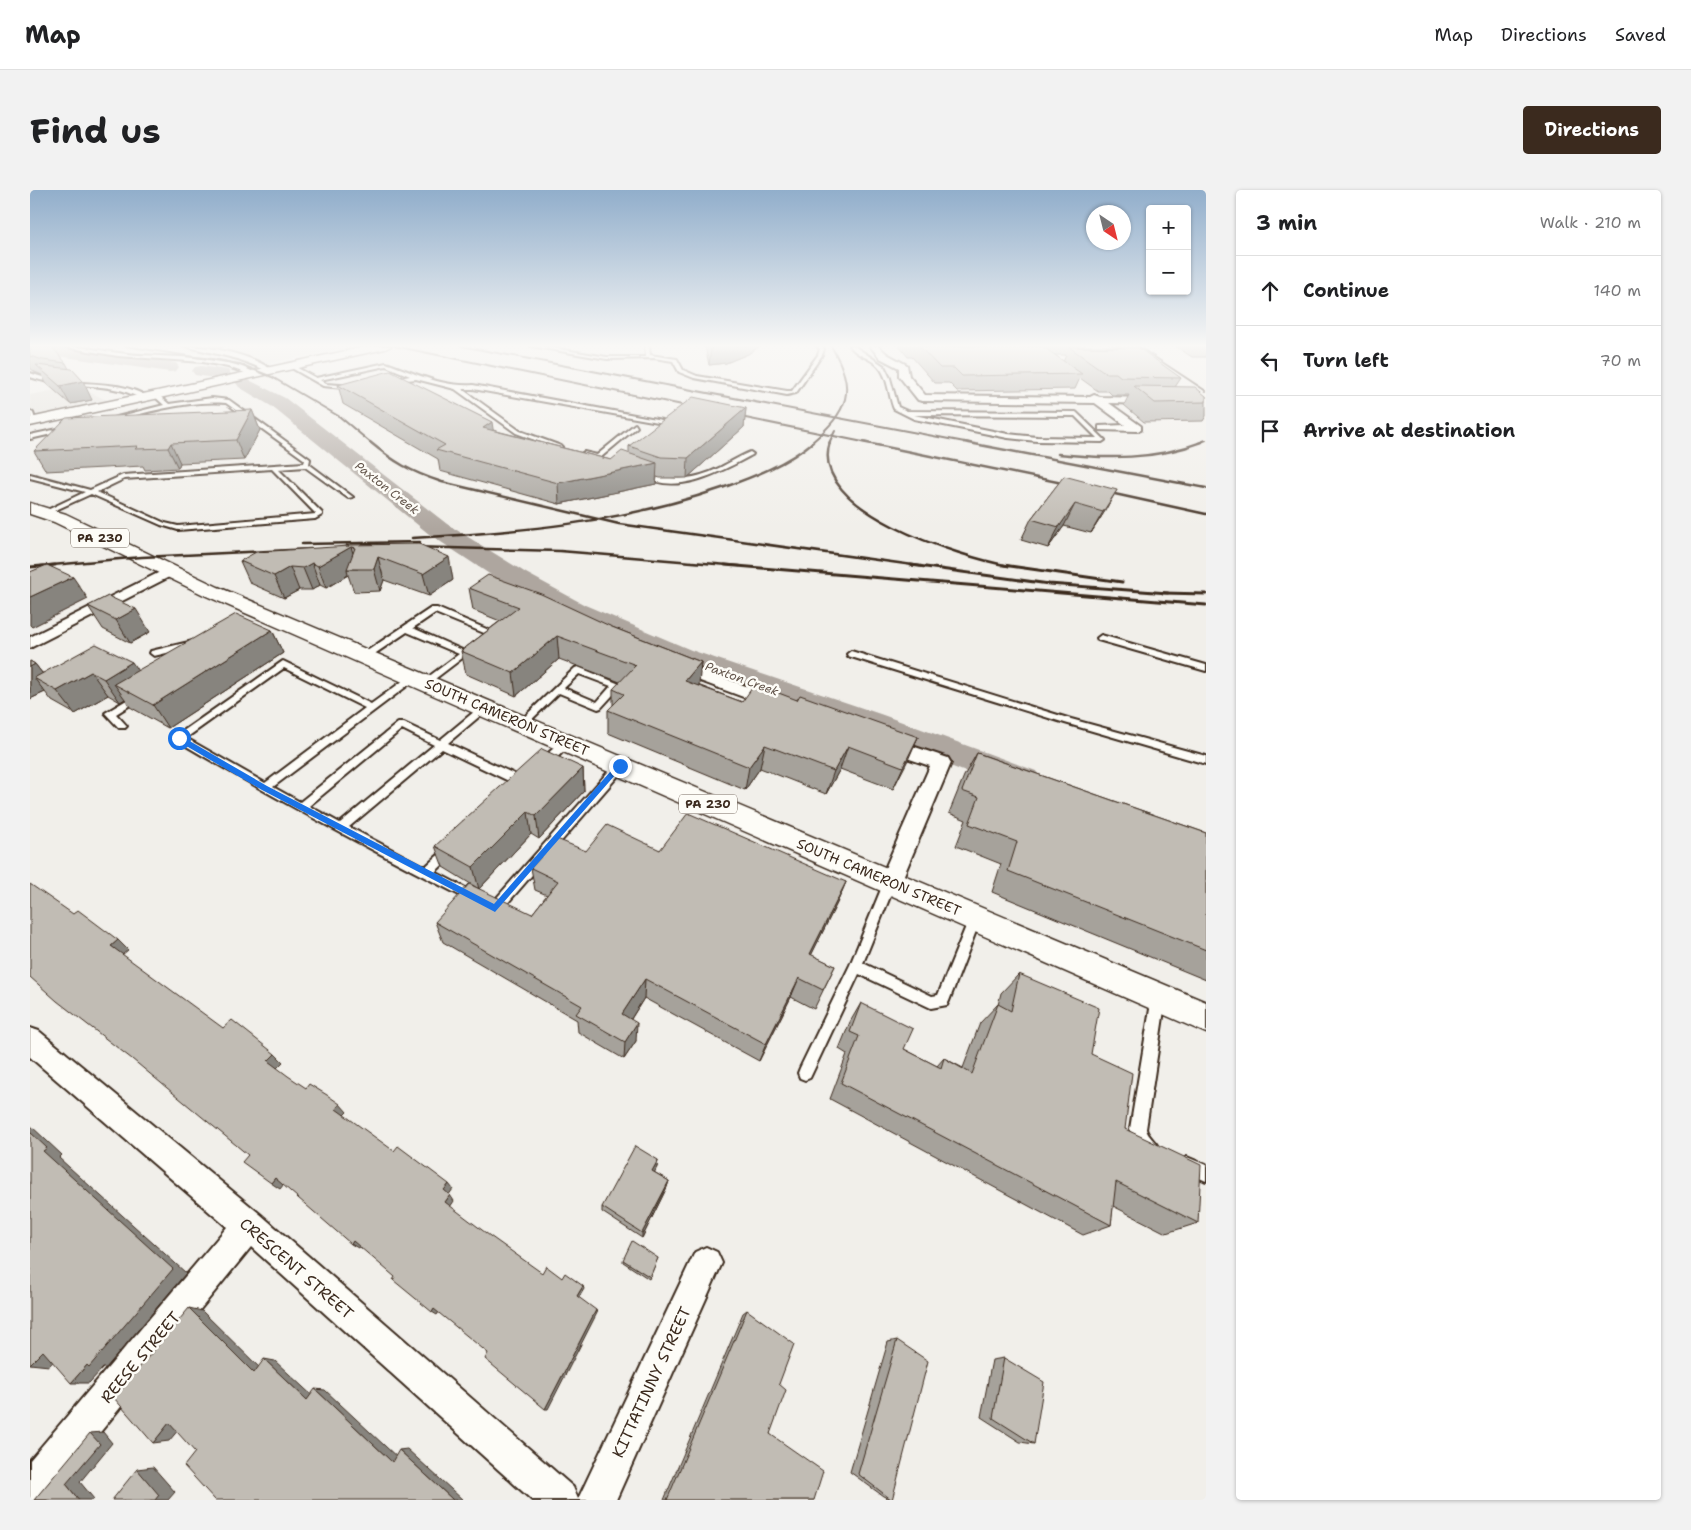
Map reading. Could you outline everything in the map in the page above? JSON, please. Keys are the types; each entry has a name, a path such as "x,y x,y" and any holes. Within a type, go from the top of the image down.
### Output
{"main road":[{"path":"31,416 84,407"},
{"name":"SOUTH CAMERON STREET","path":"38,511 60,518 259,617 364,656 1206,1018"}],"street":[{"path":"1103,428 1137,428 1107,407"},
{"path":"31,642 168,572"},
{"path":"654,657 796,710"},
{"path":"868,736 941,763 890,882"},
{"name":"CRESCENT STREET","path":"30,1040 249,1225 560,1500"},
{"name":"REESE STREET","path":"30,1489 249,1225"},
{"name":"KITTATINNY STREET","path":"597,1500 706,1263"}],"lane":[{"path":"107,420 163,407"},
{"path":"235,407 308,460 306,465"},
{"path":"484,407 518,432 548,445 565,449"},
{"path":"586,407 675,423"},
{"path":"896,407 896,408 906,413 916,418 1008,436 1037,439 1102,440 1076,414 906,413"},
{"path":"30,437 78,426"},
{"path":"598,457 635,426"},
{"path":"573,451 606,460"},
{"path":"638,473 668,483 688,481 717,472 750,454"},
{"path":"38,511 92,492 124,477 306,465 350,497"},
{"path":"30,476 92,492 163,524 178,528 315,517 320,514 274,468"},
{"path":"364,656 434,610 492,632"},
{"path":"265,788 372,708 465,653 406,628"},
{"path":"1101,638 1206,668"},
{"path":"154,654 201,641"},
{"path":"851,654 1068,721 1206,760"},
{"path":"372,708 283,664 179,738 301,808 495,909 620,766"},
{"path":"522,724 558,689 578,670 617,685 598,706 558,689"},
{"path":"122,726 110,713 151,688"},
{"path":"341,828 484,708"},
{"path":"301,808 402,725 526,780 566,743"},
{"path":"426,873 460,841"},
{"path":"805,1073 856,966 890,882"},
{"path":"856,966 931,1002 939,1003 942,1001 975,918"},
{"path":"1159,998 1138,1129 1142,1140 1161,1153"},
{"path":"1176,1161 1206,1173"}],"shaded area":[{"path":"30,407 79,407 30,417"}],"building":[{"path":"377,407 462,407 492,422 483,428 611,460 622,451 657,463 558,483 436,450 445,445"},
{"path":"680,407 746,408 688,458 661,457 629,446"},
{"path":"252,410 236,440 171,443 168,448 135,449 138,446 34,451 66,418"},
{"path":"1064,476 1117,490 1103,512 1075,504 1059,527 1031,519"},
{"path":"419,544 449,557 423,574 378,557 374,569 347,569 355,548 351,547 318,566 312,563 303,568 290,567 274,576 240,561 256,552 349,546 346,545"},
{"path":"47,565 73,577 30,597 30,572"},
{"path":"488,575 541,594 612,627 701,662 685,681 742,702 755,684 797,700 800,695 918,737 903,767 848,746 834,771 765,745 749,767 608,710 624,694 613,689 636,665 557,636 513,673 461,651 519,607 469,588"},
{"path":"108,596 136,609 116,620 88,606"},
{"path":"236,614 272,630 153,705 114,684"},
{"path":"96,644 132,662 104,679 91,672 57,691 34,678"},
{"path":"542,749 583,768 536,816 528,812 473,867 435,846"},
{"path":"977,753 1206,833 1206,950 1008,871 1017,842 969,824 979,797 962,791"},
{"path":"688,813 846,882 810,954 835,966 823,990 799,978 766,1044 645,979 622,1014 637,1023 625,1042 576,1014 582,1006 435,922 469,884 532,914 558,881 531,868 557,839 586,851 607,825 660,850"},
{"path":"30,884 73,914 78,910 118,940 111,946 223,1028 232,1020 275,1054 268,1061 306,1088 309,1084 327,1095 340,1104 336,1109 394,1151 398,1146 449,1184 444,1190 450,1195 445,1202 490,1236 542,1273 546,1266 562,1278 565,1273 583,1286 577,1296 596,1310 545,1409 485,1359 488,1353 434,1309 432,1312 393,1280 395,1277 353,1241 351,1244 275,1178 271,1183 242,1162 248,1155 132,1059 57,1001 30,977"},
{"path":"1019,974 1099,1008 1091,1054 1132,1073 1125,1129 1201,1165 1198,1223 1116,1182 1111,1225 841,1083 859,1036 850,1032 861,1003 913,1029 904,1049 941,1068 944,1058 972,1074 998,1004 1011,1011"},
{"path":"30,1132 47,1148 43,1151 173,1269 89,1367 87,1365 71,1383 43,1351 30,1364"},
{"path":"635,1146 658,1160 652,1171 669,1181 642,1233 602,1207"},
{"path":"632,1241 658,1258 650,1277 623,1260"},
{"path":"189,1308 254,1373 264,1359 307,1400 315,1389 392,1462 399,1450 453,1500 215,1500 184,1466 195,1452 169,1423 153,1443 114,1398"},
{"path":"747,1310 794,1344 779,1384 786,1390 770,1434 823,1471 814,1500 667,1500"},
{"path":"897,1340 928,1361 892,1500 858,1474"},
{"path":"1004,1358 1044,1382 1034,1444 993,1418"},
{"path":"90,1433 100,1444 66,1484 79,1500 34,1500"},
{"path":"137,1469 159,1495 155,1500 112,1500"}],"waterway":[{"name":"Paxton Creek","path":"284,407 438,529 516,579 575,611 680,657 871,723 1023,780"}],"railway":[{"path":"323,407 340,417 371,443"},
{"path":"693,407 697,408"},
{"path":"782,407 836,418"},
{"path":"836,418 842,407"},
{"path":"731,415 821,433"},
{"path":"821,433 836,418"},
{"path":"836,418 970,443"},
{"path":"833,436 835,431"},
{"path":"811,443 821,433"},
{"path":"821,433 833,436"},
{"path":"829,443 833,436"},
{"path":"833,436 868,443"},
{"path":"1198,443 1206,440"},
{"path":"370,442 403,466 442,482 599,519"},
{"path":"599,519 646,510 722,488 781,463 813,442"},
{"path":"830,442 829,467 842,489 864,509 893,527 926,541 958,553 1007,566"},
{"path":"862,442 1072,485"},
{"path":"964,442 1206,488"},
{"path":"1058,454 1131,457 1167,452 1202,442"},
{"path":"1101,491 1206,514"},
{"path":"412,538 491,533 599,519"},
{"path":"599,519 619,524 920,566"},
{"path":"302,544 420,542"},
{"path":"411,547 560,551 740,566"},
{"path":"41,566 142,557 311,549"},
{"path":"30,567 55,565"},
{"path":"725,565 1206,605"},
{"path":"911,565 1049,584 1168,593"},
{"path":"1003,565 1007,566"},
{"path":"1007,566 1122,582"},
{"path":"1163,593 1206,594"}],"route":[{"path":"179,738 301,808 382,848 495,909 620,766"}]}
